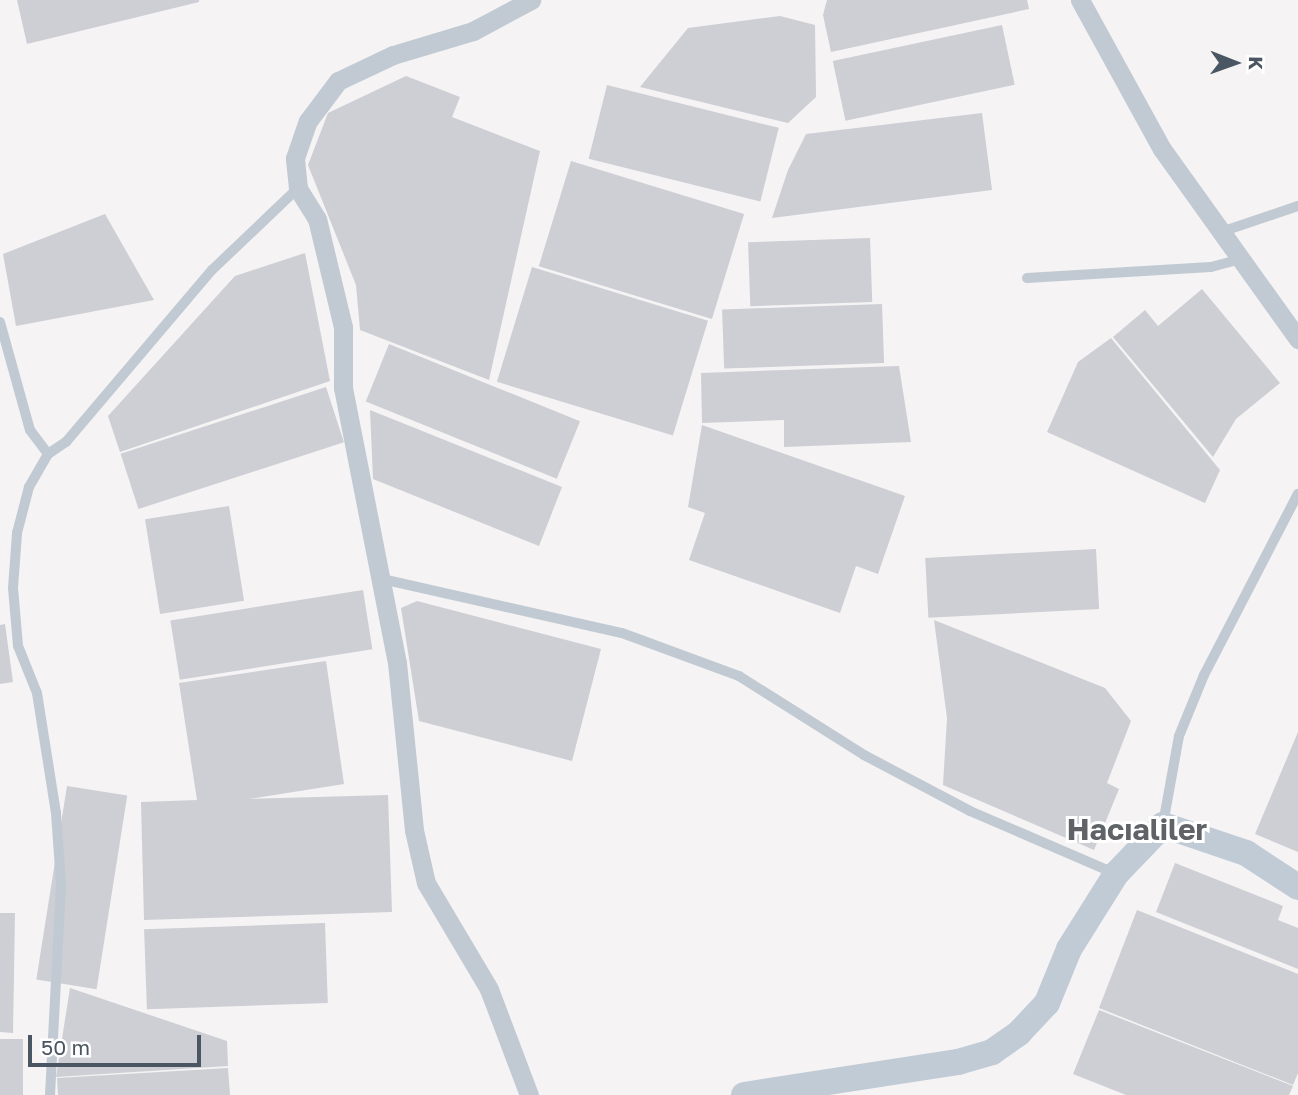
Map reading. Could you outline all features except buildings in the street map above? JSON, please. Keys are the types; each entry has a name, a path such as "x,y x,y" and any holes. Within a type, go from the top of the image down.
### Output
{"street":[{"path":"529,1095 489,989 426,883 414,830 397,663 343,388 343,327 317,219 298,188 295,158 308,121 338,81 393,55 473,31 531,0"},
{"path":"1080,0 1161,149 1298,340"},
{"path":"744,1095 792,1091 958,1062 992,1052 1019,1033 1047,1003 1069,948 1116,874 1163,825 1246,853 1298,887"}],"lane":[{"path":"50,1095 61,883 57,825 37,693 18,646 13,588 17,533 29,487 48,454 66,442 212,270 298,188"},
{"path":"1220,232 1298,206"},
{"path":"1027,278 1211,267 1240,259"},
{"path":"0,325 30,430 48,454"},
{"path":"1163,825 1179,736 1204,675 1298,494"},
{"path":"382,579 622,634 739,676 876,761 970,811 1116,874"}],"district":[{"name":"Hacıaliler","path":"1137,829"}]}
